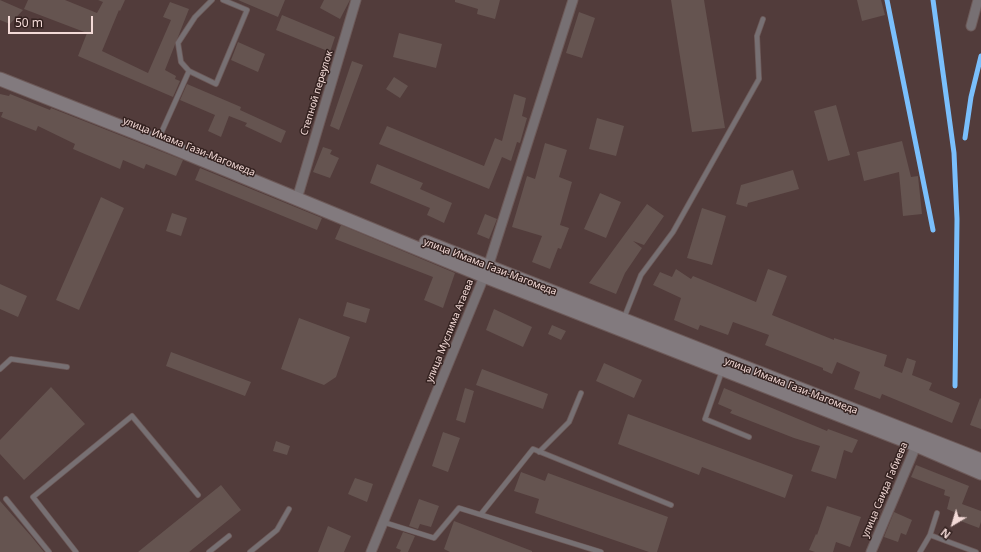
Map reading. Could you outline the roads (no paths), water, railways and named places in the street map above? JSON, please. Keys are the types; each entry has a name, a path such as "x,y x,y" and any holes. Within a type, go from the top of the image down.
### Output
{"main road":[{"name":"улица Имама Гази-Магомеда","path":"0,70 159,138 298,192 486,272 918,441 981,460"},
{"path":"0,79 159,138 486,272"},
{"path":"622,325 722,369 918,441 981,473"}],"street":[{"name":"Степной переулок","path":"298,192 356,0"},
{"name":"улица Муслима Атаева","path":"371,552 486,272 573,0"},
{"path":"971,26 978,0"},
{"name":"улица Саида Габиева","path":"870,552 918,441"}],"lane":[{"path":"212,0 195,17 178,43 181,62 189,71 216,84 247,10 223,0"},
{"path":"622,325 641,275 673,232 759,79 758,36 763,19"},
{"path":"159,138 189,71"},
{"path":"0,369 11,359 67,367"},
{"path":"722,369 705,419 748,437"},
{"path":"539,452 569,422 582,393"},
{"path":"76,552 33,497 132,416 198,495"},
{"path":"481,514 533,449 671,505"},
{"path":"6,499 49,552"},
{"path":"383,522 434,538 460,508 601,552"},
{"path":"250,552 277,530 289,509"},
{"path":"920,552 930,535 937,513"},
{"path":"930,535 976,552"},
{"path":"209,552 229,536"}]}
